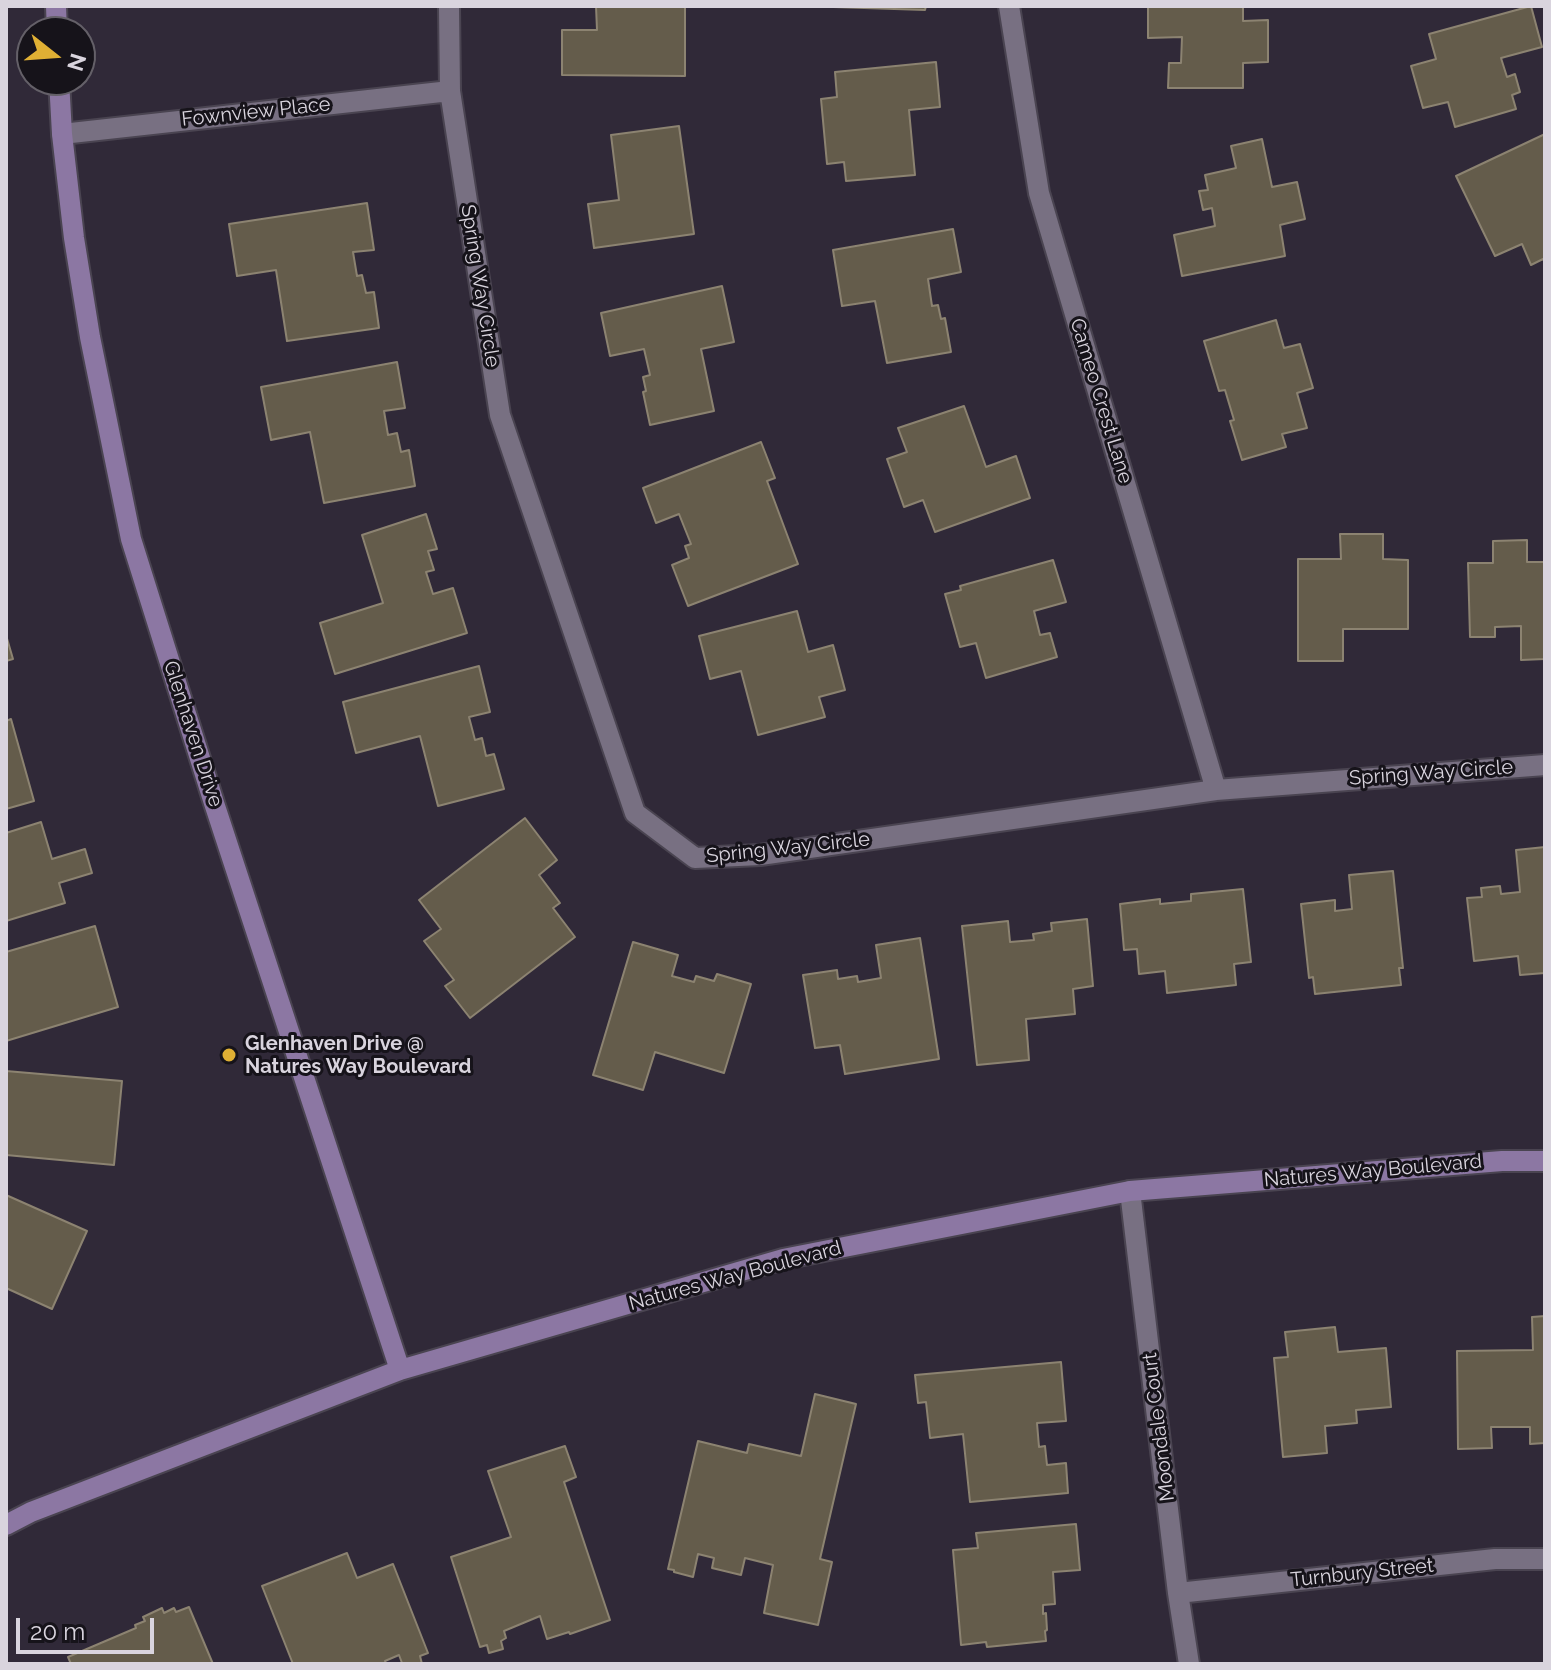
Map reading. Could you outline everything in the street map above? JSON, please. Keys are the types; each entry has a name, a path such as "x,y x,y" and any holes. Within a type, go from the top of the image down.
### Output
{"street":[{"name":"Spring Way Circle","path":"449,6 450,91 500,415 635,813 695,858 760,855 1216,790 1545,765"},
{"name":"Cameo Crest Lane","path":"1009,6 1039,193 1216,790"},
{"name":"Fownview Place","path":"62,134 450,91"},
{"name":"Glenhaven Drive","path":"60,96 74,238 90,337 131,539 400,1370"},
{"name":"Natures Way Boulevard","path":"6,1525 31,1512 400,1370 783,1259 1130,1191 1502,1161 1545,1161"},
{"name":"Moondale Court","path":"1130,1191 1189,1664"},
{"name":"Turnbury Street","path":"1178,1593 1495,1559 1545,1559"}],"building":[{"path":"596,6 685,6 685,76 562,75 562,30 597,30"},
{"path":"803,6 926,6 925,10"},
{"path":"1148,6 1243,6 1243,21 1268,20 1268,62 1243,63 1243,88 1168,88 1169,63 1181,63 1182,37 1148,38"},
{"path":"1531,6 1542,47 1501,58 1507,77 1515,74 1520,92 1512,95 1516,109 1455,127 1448,102 1423,108 1411,66 1436,59 1429,34"},
{"path":"936,62 940,107 909,110 915,175 846,181 844,162 827,164 821,99 837,97 835,72"},
{"path":"679,126 694,234 594,248 588,204 619,200 611,135"},
{"path":"1545,134 1545,263 1543,259 1531,265 1522,244 1495,256 1456,176"},
{"path":"1262,139 1272,187 1297,182 1305,219 1280,225 1285,256 1182,276 1174,235 1215,226 1212,208 1203,210 1199,191 1208,190 1205,175 1236,168 1231,146"},
{"path":"367,203 374,250 353,252 357,276 362,275 366,293 374,292 379,328 287,341 276,270 237,276 229,224"},
{"path":"953,229 961,272 928,279 932,306 938,305 941,319 945,318 951,352 887,363 875,301 842,306 833,250"},
{"path":"722,286 734,342 701,349 714,411 650,425 643,392 646,391 643,377 650,375 644,349 610,356 601,313"},
{"path":"1276,320 1284,348 1300,344 1313,388 1297,393 1307,428 1282,434 1286,447 1242,460 1230,421 1234,420 1225,390 1219,391 1204,341"},
{"path":"397,362 405,408 384,411 388,435 397,433 401,452 409,450 415,486 324,503 310,432 271,440 261,387"},
{"path":"964,406 986,467 1016,456 1030,498 935,532 923,500 904,507 887,459 907,452 898,428"},
{"path":"761,442 775,478 767,481 798,564 688,606 672,565 689,558 685,546 691,544 679,514 656,523 643,488"},
{"path":"426,514 437,549 428,551 434,570 426,572 433,594 453,588 467,633 335,674 320,623 383,603 362,535"},
{"path":"1340,534 1383,534 1383,559 1408,560 1408,629 1343,629 1343,661 1298,661 1298,559 1341,559"},
{"path":"1527,540 1527,562 1545,562 1545,659 1521,660 1521,626 1495,627 1495,637 1470,637 1468,563 1493,563 1493,541"},
{"path":"1053,560 1066,602 1034,611 1040,635 1050,633 1057,657 986,678 976,643 960,647 945,594 961,590 960,586"},
{"path":"797,611 808,652 833,645 845,690 819,697 825,717 758,735 741,671 710,679 699,636"},
{"path":"6,635 13,659 6,661"},
{"path":"479,666 490,712 469,717 475,740 482,738 486,756 494,754 504,789 438,806 420,736 356,753 343,702"},
{"path":"11,719 34,801 6,809 6,721"},
{"path":"525,818 557,860 539,875 560,903 553,908 575,937 470,1018 445,986 454,980 424,941 441,929 419,900"},
{"path":"41,822 52,859 85,849 92,873 59,883 65,903 6,921 6,833"},
{"path":"1545,847 1545,973 1520,975 1518,956 1474,961 1467,898 1482,897 1481,888 1500,886 1501,894 1520,892 1516,850"},
{"path":"1393,871 1403,968 1399,968 1401,985 1315,994 1313,977 1309,978 1301,904 1335,900 1335,911 1352,909 1349,875"},
{"path":"1243,889 1251,962 1234,964 1236,985 1167,993 1165,971 1139,974 1137,949 1124,950 1120,904 1160,899 1160,904 1191,901 1191,894"},
{"path":"1087,919 1093,986 1073,989 1075,1014 1026,1019 1029,1060 977,1065 962,926 1008,921 1010,942 1034,940 1033,934 1052,931 1051,923"},
{"path":"95,926 118,1007 6,1041 6,952"},
{"path":"920,938 939,1059 845,1074 840,1045 815,1048 803,975 837,970 838,979 857,976 858,982 881,978 876,945"},
{"path":"633,942 678,955 672,976 694,982 696,976 714,981 717,974 751,984 724,1073 655,1052 643,1090 593,1075"},
{"path":"6,1071 122,1081 114,1165 6,1155"},
{"path":"6,1195 87,1231 52,1309 6,1288"},
{"path":"1545,1316 1545,1443 1530,1444 1530,1427 1491,1427 1492,1448 1458,1449 1457,1351 1533,1350 1532,1317"},
{"path":"1335,1327 1338,1352 1386,1348 1391,1407 1356,1410 1357,1423 1325,1426 1327,1453 1283,1457 1274,1358 1288,1357 1285,1332"},
{"path":"1061,1362 1066,1421 1037,1423 1039,1447 1045,1446 1047,1465 1066,1463 1068,1493 970,1502 963,1434 930,1438 926,1402 918,1403 915,1375"},
{"path":"815,1394 856,1404 820,1559 832,1562 818,1625 764,1613 773,1565 745,1558 741,1575 712,1568 714,1558 698,1554 693,1577 668,1569 698,1441 747,1453 749,1444 801,1456"},
{"path":"565,1446 576,1477 564,1482 610,1620 547,1639 540,1616 504,1631 506,1638 501,1641 503,1649 489,1653 487,1645 480,1647 451,1557 511,1537 488,1471"},
{"path":"1076,1524 1080,1570 1053,1572 1055,1604 1043,1605 1046,1641 987,1647 986,1642 961,1645 953,1550 978,1548 976,1533"},
{"path":"347,1553 357,1578 393,1564 428,1653 420,1656 422,1664 402,1663 399,1655 385,1661 386,1664 293,1664 262,1586"},
{"path":"189,1607 213,1664 71,1664 68,1657 136,1628 135,1625 145,1621 143,1617 162,1608 164,1613 174,1608 176,1612"}],"place":[{"name":"Glenhaven Drive @ Natures Way Boulevard","path":"229,1055"}]}
